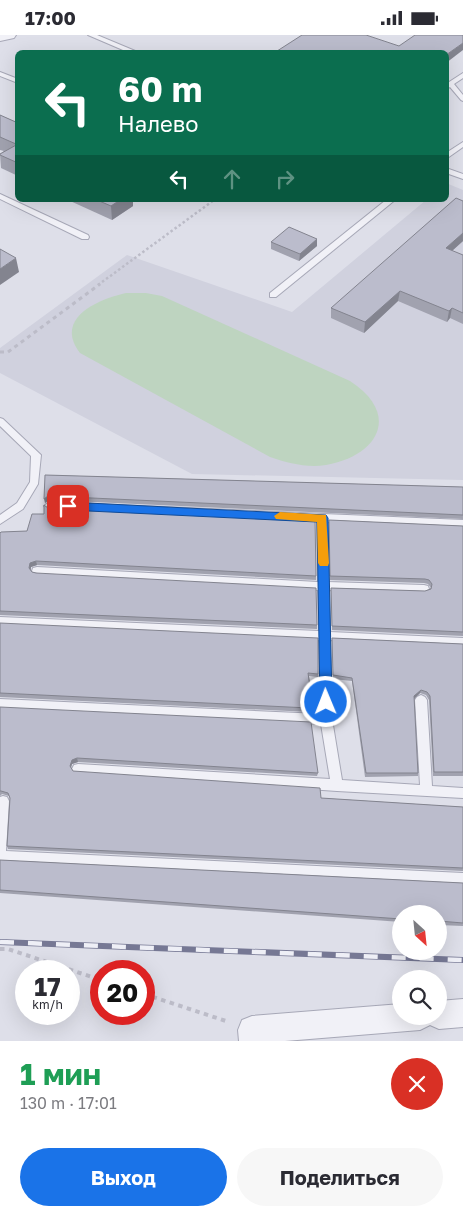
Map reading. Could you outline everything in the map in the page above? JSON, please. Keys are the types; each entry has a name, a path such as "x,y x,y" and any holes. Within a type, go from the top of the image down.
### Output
{"street":[{"path":"0,37 10,35"},
{"path":"447,1014 463,1013"},
{"path":"252,1035 392,1019"}],"lane":[{"path":"91,35 129,50"},
{"path":"0,74 15,80"},
{"path":"463,75 449,86 463,99"},
{"path":"449,155 463,144"},
{"path":"449,171 463,177"},
{"path":"0,196 85,237"},
{"path":"273,295 389,202"},
{"path":"0,421 36,455 35,482 20,506 0,519"},
{"path":"49,505 463,524"},
{"path":"322,518 326,719 337,786"},
{"path":"37,571 324,587 424,589"},
{"path":"0,621 463,642"},
{"path":"421,700 426,791"},
{"path":"0,704 326,719"},
{"path":"78,769 463,793"},
{"path":"3,801 0,854 463,879"}],"path":[{"path":"0,352 8,353 211,202"},
{"path":"0,949 8,949 90,976"},
{"path":"155,998 252,1035"}],"shaded area":[{"path":"449,184 463,190 463,480 192,474 0,373 0,348 127,255 292,312 424,202 449,202"}],"green space":[{"path":"126,293 146,293 162,296 350,381 366,394 375,407 379,420 377,432 370,443 359,453 344,460 319,466 284,461 270,457 80,353 73,341 72,330 76,320 92,305"}],"building":[{"path":"302,35 366,35 399,46 415,35 463,35 463,43 449,53 449,50 279,50"},
{"path":"0,115 15,122 15,144 0,137"},
{"path":"15,146 15,162 0,154"},
{"path":"456,198 463,201 463,233 446,248 463,255 463,313 452,308 449,311 400,291 365,322 331,308"},
{"path":"102,202 117,202 111,206"},
{"path":"289,227 317,239 300,254 271,242"},
{"path":"0,249 16,258 0,269"},
{"path":"45,475 463,487 463,515 48,496 44,499"},
{"path":"44,505 48,508 315,519 316,576 36,561 30,563 29,568 32,572 36,573 316,588 317,625 0,611 0,533 27,531 32,514 44,514"},
{"path":"329,520 463,526 463,632 332,626 331,588 425,591 431,589 432,584 429,580 425,579 330,576"},
{"path":"0,623 318,638 318,674 308,673 312,701 308,701 309,708 0,693"},
{"path":"332,638 463,644 463,772 434,772 430,696 427,692 421,690 414,696 418,773 366,773 352,678 333,675"},
{"path":"0,707 311,722 318,773 77,758 72,760 70,766 73,771 320,788 321,798 463,807 463,868 7,846 10,798 8,793 0,791"},
{"path":"0,860 463,883 463,923 448,922 448,905 392,905 392,918 0,890"}],"railway":[{"path":"0,942 463,960"}],"slow traffic":[{"path":"280,516 322,518 324,563"}],"route":[{"path":"68,506 322,518 326,702"}]}
